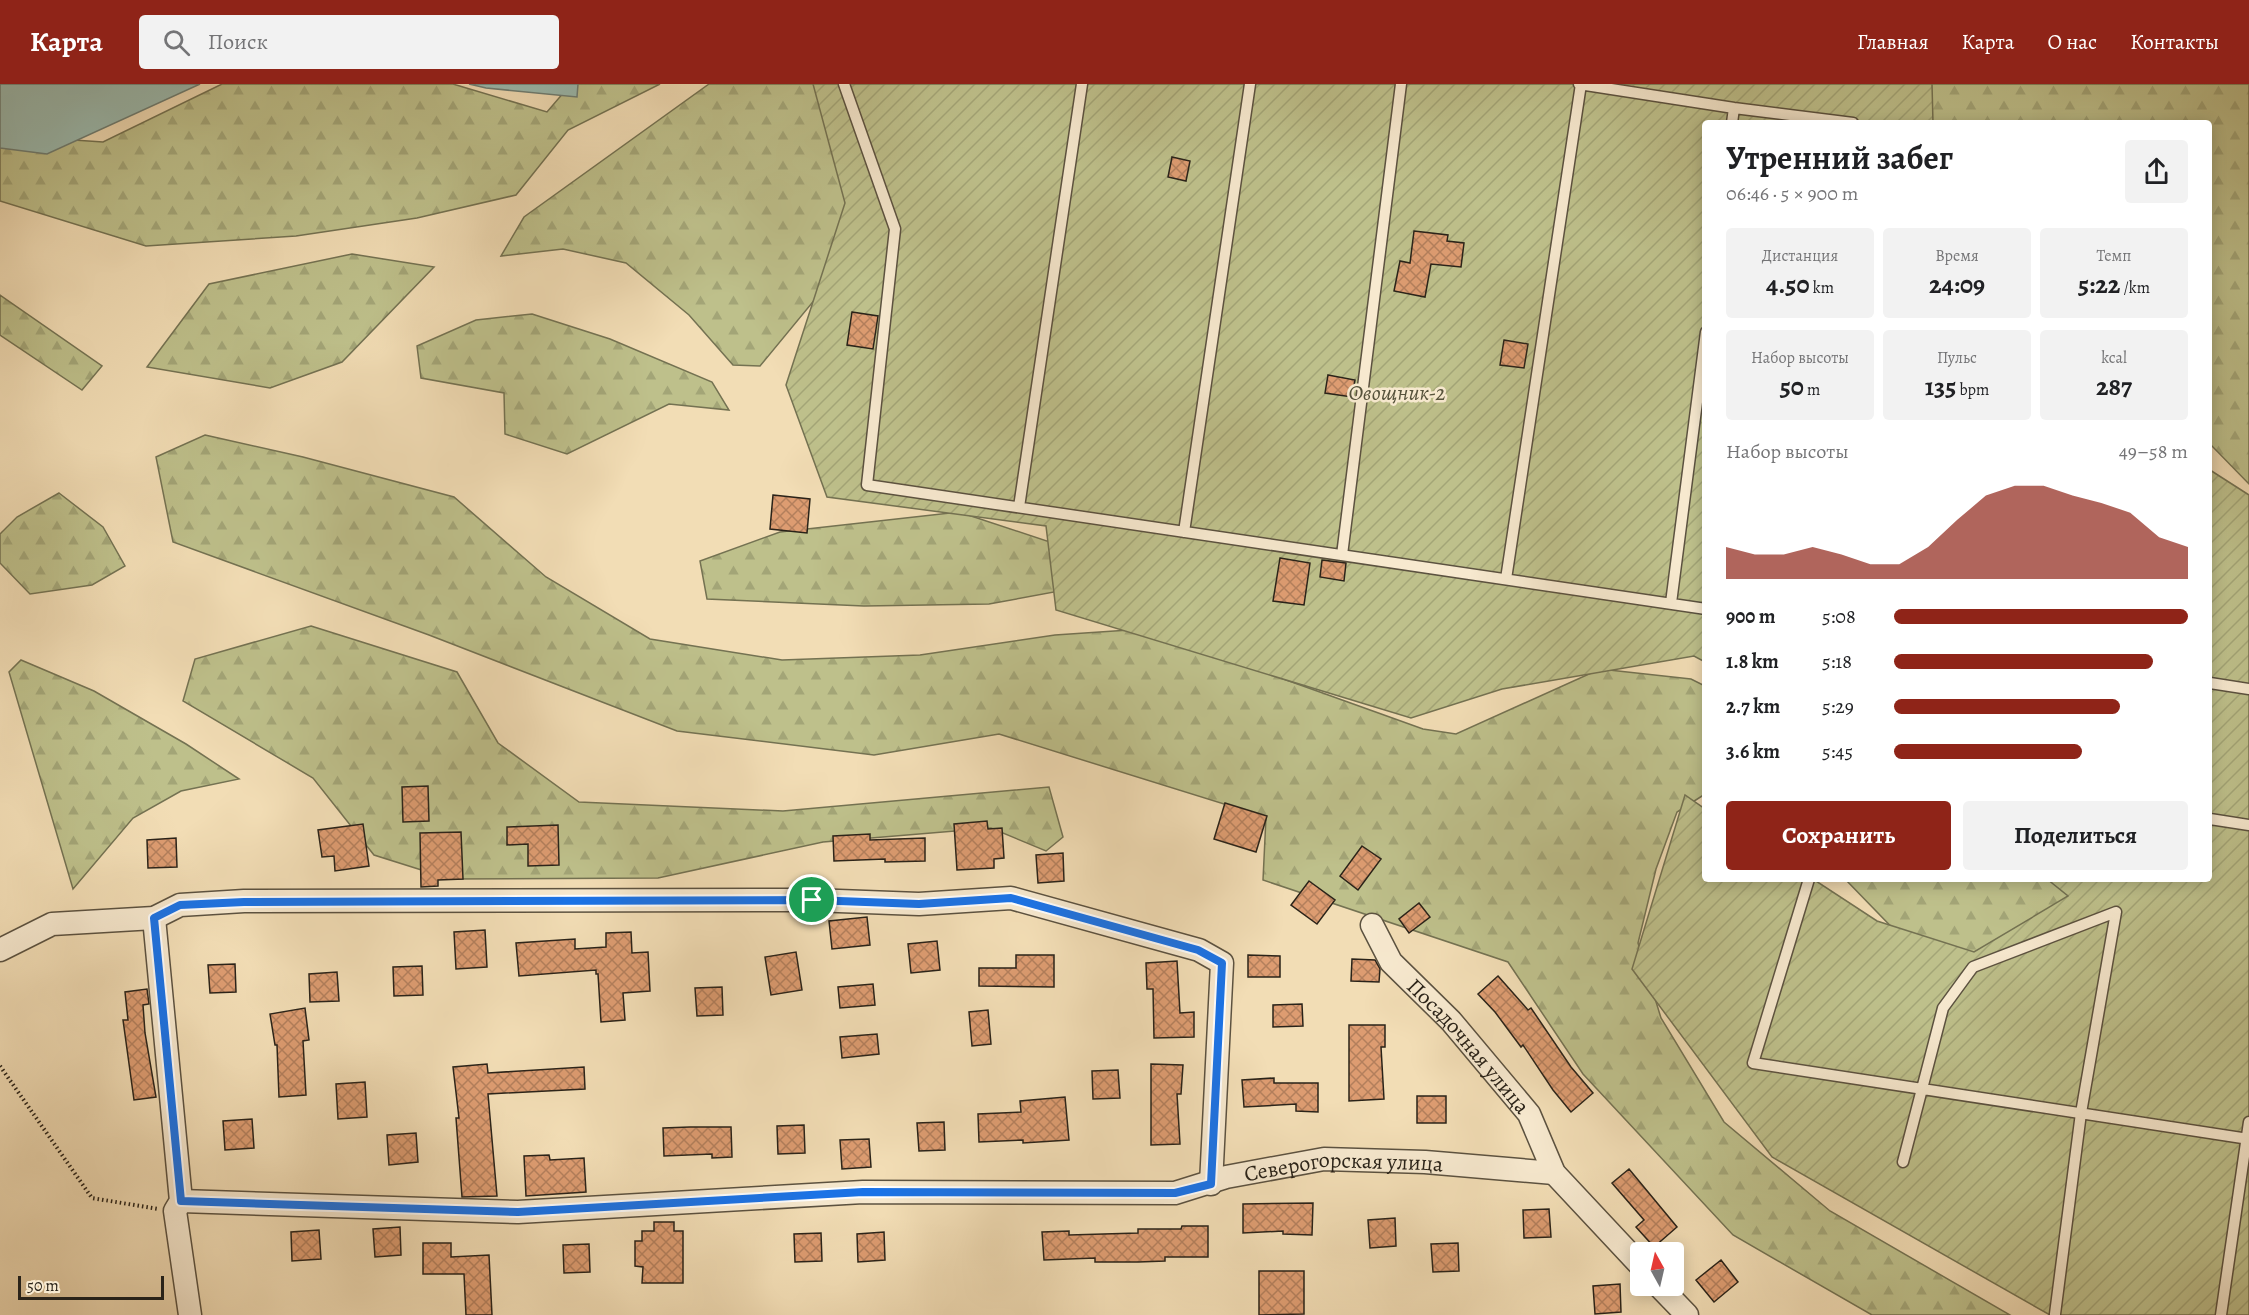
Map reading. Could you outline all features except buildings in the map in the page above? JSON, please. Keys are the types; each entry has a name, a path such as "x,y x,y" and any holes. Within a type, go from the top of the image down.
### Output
{"street":[{"path":"0,950 52,924 154,918 180,905 244,902 812,900 919,904 1011,898 1198,950 1222,963 1211,1184"},
{"path":"154,918 178,1206 190,1315"},
{"name":"Посадочная улица","path":"1372,925 1391,962 1451,1021 1530,1114 1554,1173"},
{"name":"Северогорская улица","path":"178,1206 518,1212 863,1192 1175,1193 1226,1178 1324,1159 1425,1162 1554,1173"},
{"path":"1554,1173 1630,1254"},
{"path":"1669,1296 1687,1315"}],"lane":[{"path":"844,84 895,229 867,485 1702,608"},
{"path":"1018,507 1082,84"},
{"path":"1184,532 1250,84"},
{"path":"1342,555 1401,84"},
{"path":"1506,579 1580,84 1734,108 1830,120"},
{"path":"1732,120 1734,108"},
{"path":"1671,603 1702,363"},
{"path":"2212,683 2249,689"},
{"path":"2212,819 2249,825"},
{"path":"1808,882 1753,1063 2248,1138"},
{"path":"1903,1162 1943,1008 1973,967 2116,912 2081,1113 2055,1314"},
{"path":"2221,1315 2249,1122"}],"path":[{"path":"0,1066 92,1198 178,1206"}],"green space":[{"path":"222,84 453,84 547,112 571,84 660,84 568,130 516,195 417,218 296,236 146,246 0,201 0,135 103,142"},
{"path":"709,84 829,84 877,224 760,366 733,365 689,315 626,263 563,249 501,256 524,217"},
{"name":"Овощник-2","path":"813,84 1932,84 1933,120 1702,120 1702,660 1694,656 1502,689 1411,718 1056,610 1046,526 827,497 786,385 845,203"},
{"path":"1905,84 2249,84 2249,484 2212,446 2212,120 1911,120"},
{"path":"352,254 434,267 342,362 270,388 147,367 209,284"},
{"path":"0,295 102,366 82,390 0,335"},
{"path":"532,314 610,339 712,382 729,410 669,404 567,454 505,434 504,393 421,378 417,346 476,320"},
{"path":"205,435 303,457 454,497 546,577 650,639 782,660 920,655 1055,635 1144,629 1423,729 1456,734 1600,669 1691,679 1702,684 1702,796 1677,812 1656,869 1638,943 1661,1018 1724,1122 1830,1211 2010,1315 1872,1315 1733,1235 1583,1074 1508,962 1263,880 1266,817 999,734 874,755 677,731 429,635 173,542 156,457"},
{"path":"2212,471 2249,495 2249,1315 2050,1315 1772,1157 1632,969 1685,795 1702,807 1702,882 1818,882 1877,921 1974,952 2068,896 2051,882 2212,882"},
{"path":"59,493 103,527 125,566 92,585 30,594 0,563 0,534 17,517"},
{"path":"959,512 1053,543 1065,590 989,604 864,606 707,599 700,561 780,532"},
{"path":"311,626 457,672 498,743 579,802 783,811 1049,787 1063,837 1046,851 991,828 823,842 658,878 450,879 374,855 313,778 183,701 195,659"},
{"path":"21,660 94,691 186,744 239,779 181,791 133,818 73,889 9,672"},
{"path":"1848,882 2071,882 2090,906 2022,943 1949,962 1911,947"}],"water":[{"path":"0,84 200,84 47,154 0,148"},
{"path":"469,84 578,84 577,97 486,88"}],"route":[{"path":"1011,898 1198,950 1222,963 1211,1184 1175,1193 863,1192 518,1212 181,1201 154,918 180,905 244,902 812,900 919,904 1011,898"}]}
